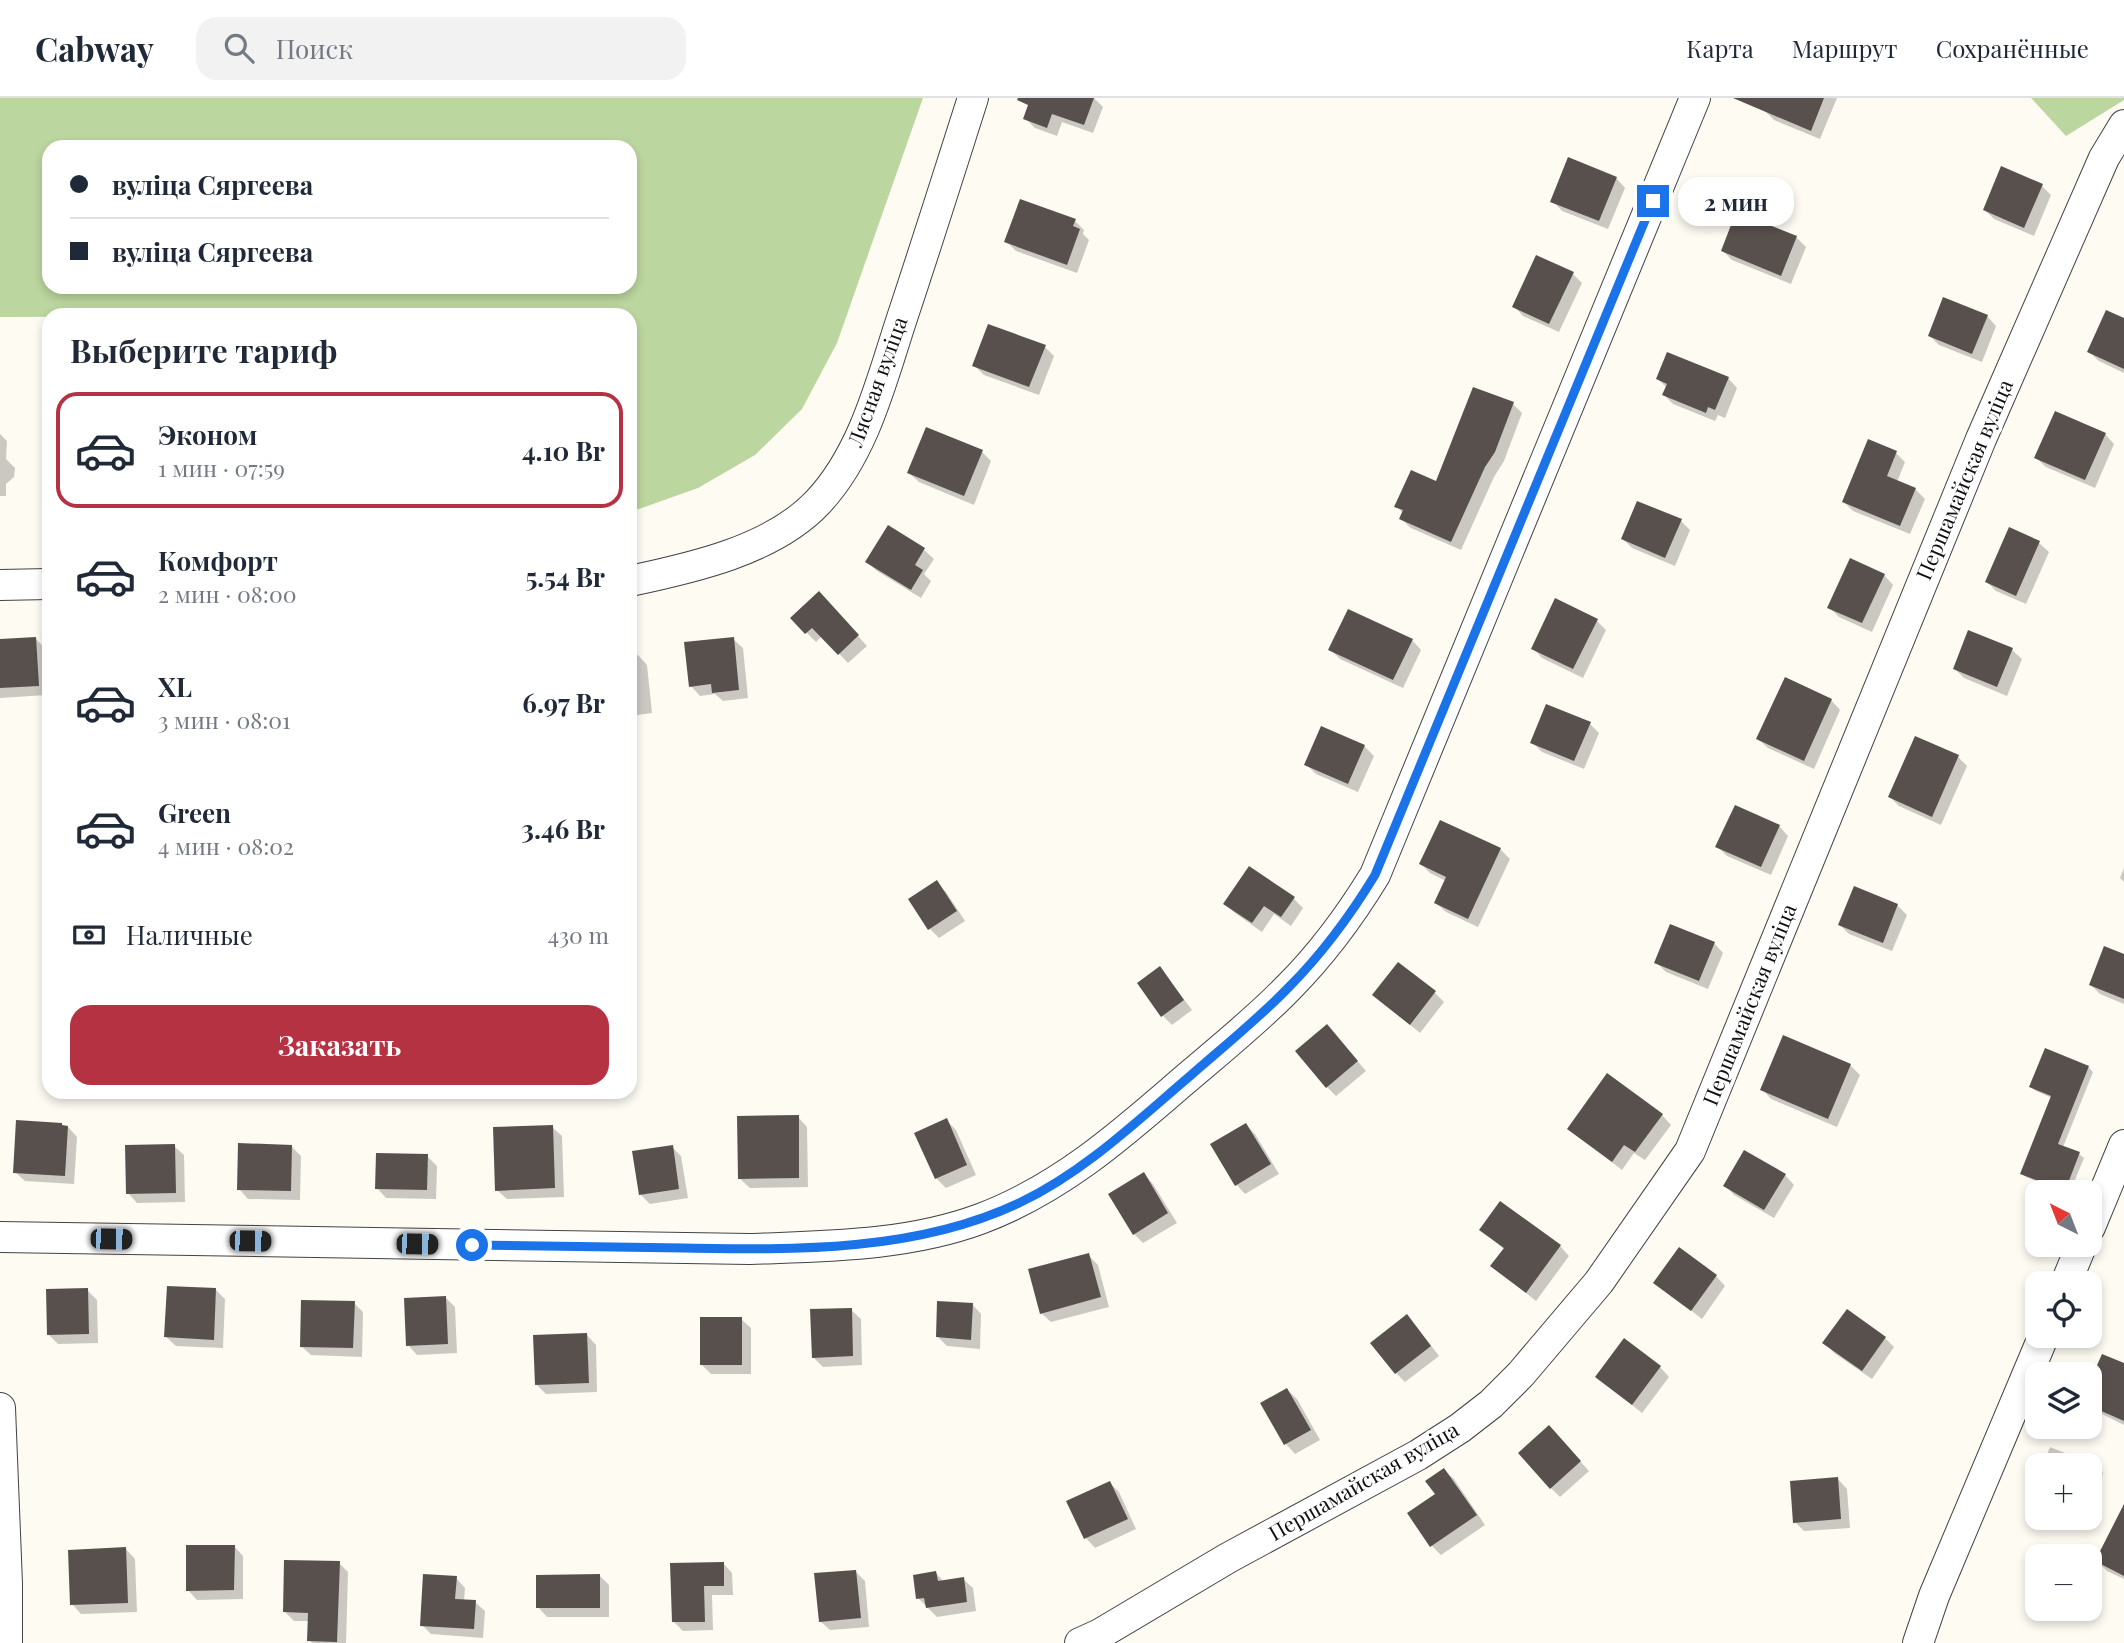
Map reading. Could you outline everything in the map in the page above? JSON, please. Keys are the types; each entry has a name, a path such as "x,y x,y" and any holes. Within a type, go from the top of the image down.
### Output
{"street":[{"name":"Лясная вуліца","path":"637,580 705,565 785,528 818,503 849,460 874,401 974,98"},
{"path":"0,1237 750,1250 834,1246 903,1238 978,1220 1048,1188 1143,1116 1288,988 1348,918 1375,875 1695,98"},
{"name":"Першамайская вуліца","path":"1080,1643 1100,1634 1228,1558 1418,1455 1491,1404 1521,1374 1598,1282 1684,1161 1981,439 2104,158 2124,125"},
{"path":"0,585 42,584"},
{"path":"2102,1198 2124,1145"},
{"path":"1931,1643 1918,1643 1934,1596 2039,1348"},
{"path":"0,1408 7,1643"}],"green space":[{"path":"0,98 923,98 837,343 802,409 755,455 698,488 639,509 637,308 42,308 42,317 0,317"},
{"path":"2031,98 2124,98 2124,100 2066,136"}],"building":[{"path":"1094,98 1084,125 1052,114 1047,128 1023,119 1028,105 1017,100"},
{"path":"1733,98 1824,98 1811,131"},
{"path":"1568,157 1617,177 1599,221 1550,202"},
{"path":"2001,166 2043,184 2024,228 1983,210"},
{"path":"1020,199 1076,219 1073,226 1080,229 1067,265 1004,242"},
{"path":"1736,212 1797,236 1781,276 1721,251"},
{"path":"1536,255 1574,272 1549,324 1512,307"},
{"path":"1943,297 1988,315 1972,354 1928,336"},
{"path":"2106,310 2124,318 2124,369 2087,352"},
{"path":"988,324 1046,345 1029,387 972,366"},
{"path":"1667,352 1729,377 1715,410 1708,407 1706,413 1662,395 1667,384 1656,379"},
{"path":"1473,387 1514,402 1495,452 1485,467 1451,542 1399,519 1403,510 1394,507 1411,470 1436,481"},
{"path":"2055,411 2106,433 2085,480 2034,458"},
{"path":"926,427 983,450 964,496 907,473"},
{"path":"1868,439 1897,451 1887,476 1916,488 1900,526 1842,502"},
{"path":"1637,501 1682,519 1665,558 1621,539"},
{"path":"888,525 925,548 915,565 923,570 911,590 865,562"},
{"path":"2009,527 2040,541 2016,596 1985,582"},
{"path":"1850,558 1885,574 1862,623 1827,608"},
{"path":"819,591 859,635 838,655 812,628 805,634 790,618"},
{"path":"1555,598 1598,619 1573,669 1531,649"},
{"path":"1348,609 1413,639 1393,680 1328,650"},
{"path":"1968,630 2013,648 1997,687 1953,669"},
{"path":"36,637 39,686 0,688 0,639"},
{"path":"734,637 739,690 712,693 711,684 689,687 684,642"},
{"path":"1785,677 1832,699 1804,761 1756,739"},
{"path":"1546,704 1591,722 1574,761 1530,743"},
{"path":"1321,726 1365,745 1348,784 1304,765"},
{"path":"1915,736 1959,755 1932,817 1888,797"},
{"path":"1735,805 1780,825 1761,867 1715,847"},
{"path":"1440,820 1501,848 1468,919 1434,903 1446,877 1419,864"},
{"path":"1249,866 1295,897 1281,917 1264,906 1252,923 1223,904"},
{"path":"937,880 957,911 928,930 908,899"},
{"path":"1854,886 1898,904 1883,943 1838,925"},
{"path":"1670,924 1715,942 1699,981 1654,963"},
{"path":"2104,946 2124,954 2124,999 2089,985"},
{"path":"1398,962 1436,991 1410,1025 1372,995"},
{"path":"1160,966 1184,1000 1161,1017 1137,983"},
{"path":"1327,1024 1358,1061 1326,1088 1295,1051"},
{"path":"1783,1035 1851,1064 1828,1119 1760,1090"},
{"path":"2045,1048 2089,1066 2058,1144 2080,1152 2069,1180 2036,1180 2020,1174 2051,1096 2029,1087"},
{"path":"1607,1073 1663,1114 1635,1152 1624,1145 1612,1162 1567,1129"},
{"path":"799,1115 799,1178 738,1179 737,1116"},
{"path":"947,1118 967,1165 935,1179 914,1133"},
{"path":"16,1120 62,1123 68,1126 65,1176 13,1173"},
{"path":"1246,1123 1271,1164 1235,1186 1210,1144"},
{"path":"553,1125 555,1188 495,1191 493,1127"},
{"path":"238,1143 292,1145 291,1191 237,1190"},
{"path":"175,1144 176,1193 126,1194 125,1145"},
{"path":"673,1145 679,1189 639,1195 632,1151"},
{"path":"1744,1150 1786,1174 1764,1210 1723,1186"},
{"path":"376,1153 428,1154 427,1190 375,1189"},
{"path":"1144,1172 1168,1213 1133,1235 1108,1194"},
{"path":"1500,1201 1561,1245 1526,1293 1490,1266 1504,1248 1479,1230"},
{"path":"1679,1247 1717,1275 1691,1311 1653,1283"},
{"path":"1089,1253 1101,1297 1040,1314 1028,1269"},
{"path":"167,1286 216,1288 214,1340 164,1337"},
{"path":"88,1288 89,1334 47,1335 46,1289"},
{"path":"446,1296 448,1344 406,1346 404,1298"},
{"path":"301,1300 355,1301 353,1348 300,1347"},
{"path":"937,1301 973,1303 971,1340 936,1337"},
{"path":"852,1308 853,1356 812,1358 810,1309"},
{"path":"1847,1309 1886,1337 1862,1371 1822,1343"},
{"path":"1407,1314 1431,1346 1395,1374 1370,1343"},
{"path":"700,1317 742,1317 742,1365 700,1365"},
{"path":"587,1333 589,1383 535,1385 533,1335"},
{"path":"1624,1338 1661,1366 1632,1405 1595,1377"},
{"path":"2102,1354 2124,1363 2124,1421 2102,1411 2102,1362 2098,1362"},
{"path":"1287,1388 1311,1430 1284,1445 1260,1403"},
{"path":"1549,1425 1581,1461 1550,1489 1518,1453"},
{"path":"1444,1468 1477,1515 1430,1547 1407,1513 1435,1494 1425,1481"},
{"path":"1838,1477 1841,1519 1793,1523 1790,1481"},
{"path":"1110,1481 1128,1519 1084,1539 1066,1501"},
{"path":"2124,1504 2124,1576 2102,1565 2102,1547"},
{"path":"186,1545 235,1545 234,1590 186,1591"},
{"path":"126,1547 128,1603 70,1605 68,1550"},
{"path":"284,1560 340,1561 337,1642 307,1641 308,1613 283,1612"},
{"path":"724,1562 724,1586 704,1586 705,1622 672,1622 670,1563"},
{"path":"856,1570 861,1618 819,1622 814,1573"},
{"path":"936,1571 938,1581 964,1577 967,1602 926,1608 924,1598 916,1599 913,1575"},
{"path":"423,1574 457,1576 455,1599 476,1600 474,1629 420,1626"},
{"path":"600,1574 600,1608 536,1608 536,1575"}],"route":[{"path":"472,1245 750,1250 847,1245 903,1238 978,1220 1020,1203 1076,1169 1143,1116 1247,1026 1288,988 1325,948 1375,875 1653,201"}]}
